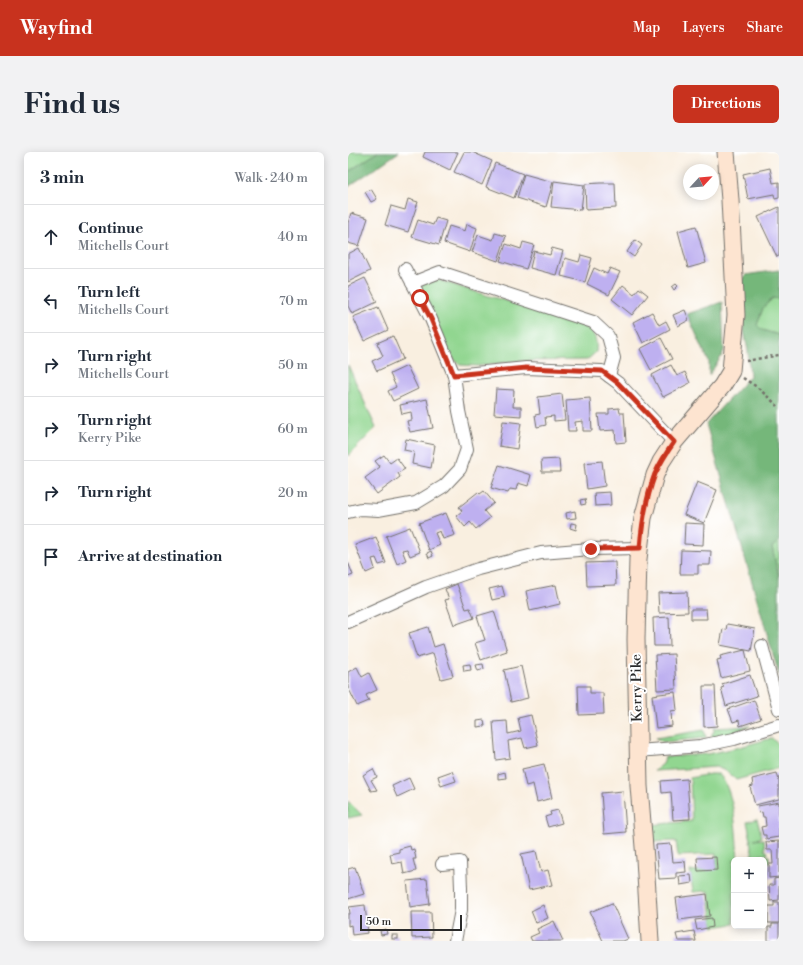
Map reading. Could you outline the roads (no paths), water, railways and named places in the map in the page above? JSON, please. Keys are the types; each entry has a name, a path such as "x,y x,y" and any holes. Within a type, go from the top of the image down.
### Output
{"street":[{"name":"Kerry Pike","path":"650,941 639,786 636,639 638,559 643,518 655,475 661,462 674,442 722,386 731,367 736,315 731,208 726,152"},
{"path":"348,512 361,509 378,510 416,503 444,486 460,469 467,449 459,411 454,375 431,319 405,269"},
{"path":"412,283 440,272 593,322 608,336 614,358 609,376"},
{"path":"454,375 526,368 602,371 618,383 674,442"},
{"path":"348,622 426,587 478,569 541,553 591,549 640,548"},
{"path":"762,646 779,709"},
{"path":"638,751 700,746 734,739 779,725"},
{"path":"442,864 460,862 461,910 455,941"}]}
